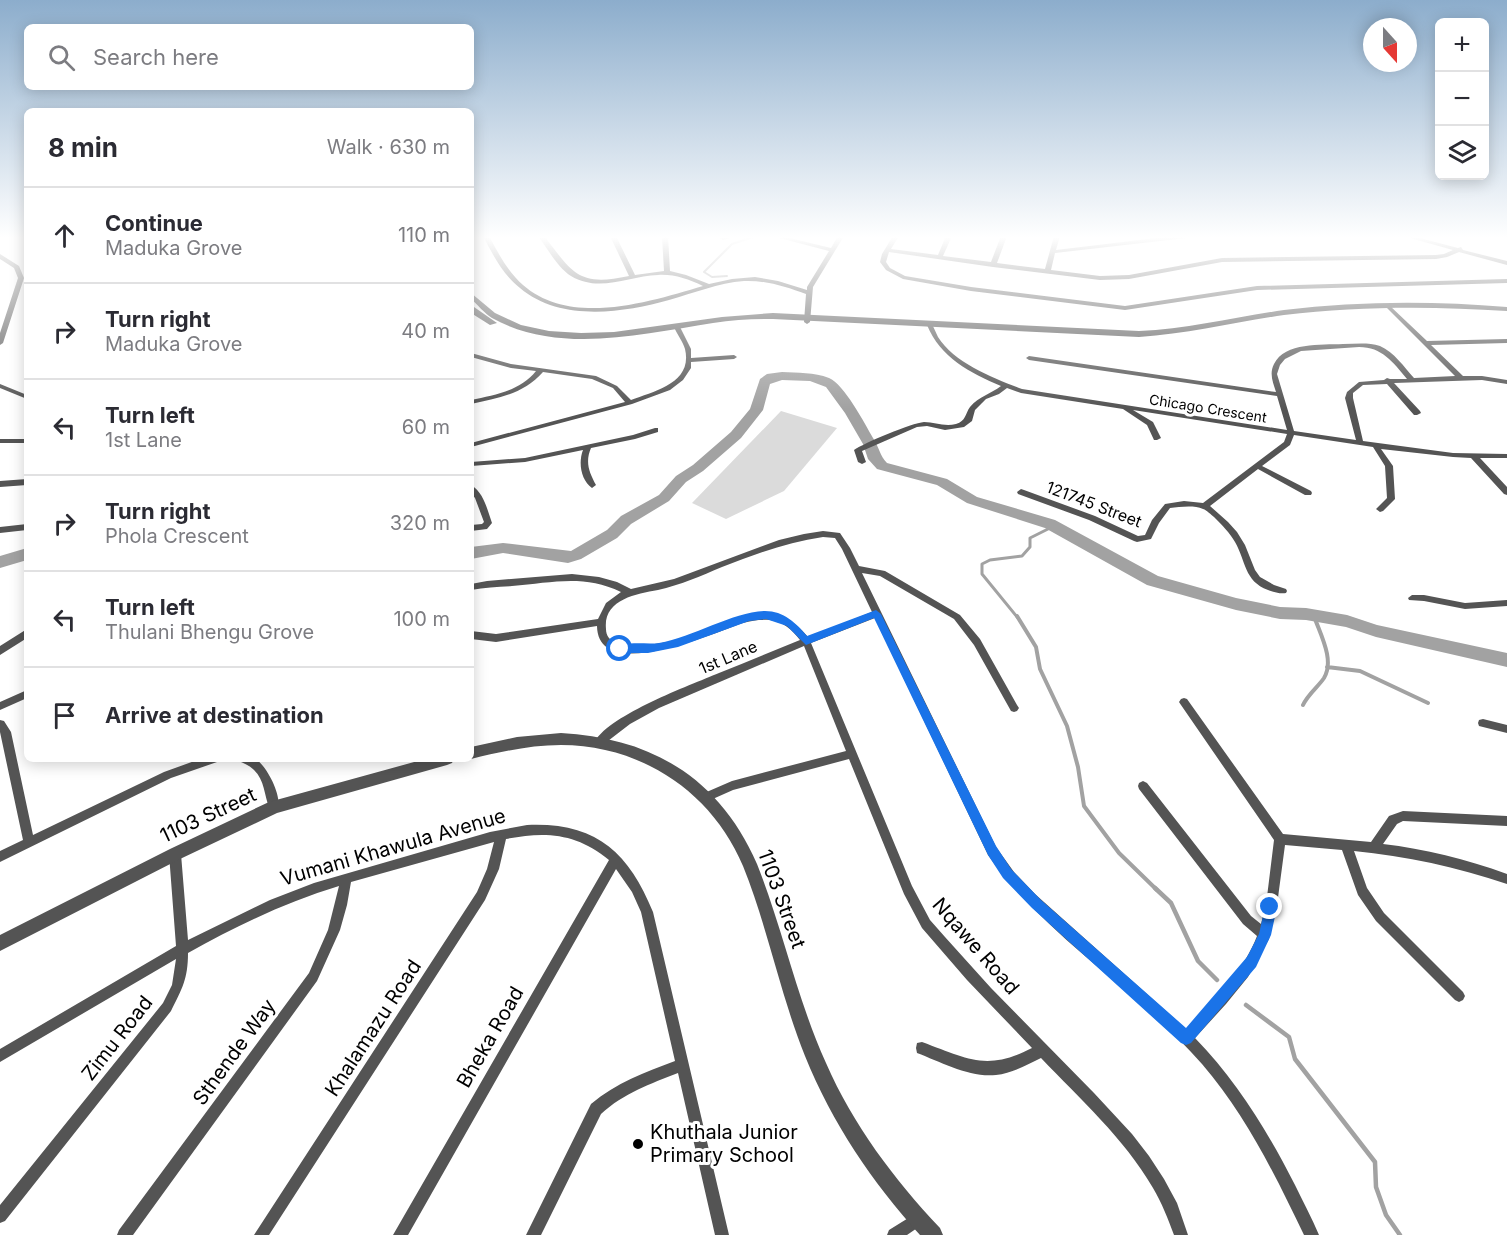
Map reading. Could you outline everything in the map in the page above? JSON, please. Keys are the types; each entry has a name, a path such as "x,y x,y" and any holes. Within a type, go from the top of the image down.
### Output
{"street":[{"path":"0,343 17,294"},
{"path":"532,294 564,305 585,308 622,308 682,294"},
{"path":"807,320 808,294"},
{"path":"1013,294 1115,308 1145,307 1226,294"},
{"path":"474,298 480,305 502,319 553,333 613,336 807,320 1163,340 1255,324 1287,312 1389,307 1507,309"},
{"path":"1389,307 1461,378"},
{"path":"474,311 504,328 532,337 562,342 612,343 679,329"},
{"name":"Chicago Crescent","path":"930,328 943,350 980,374 1005,386 1041,395 1375,445 1474,456 1507,456"},
{"path":"474,444 658,394 674,385 686,373 689,360 688,349 679,329"},
{"path":"1428,343 1507,341"},
{"path":"1283,591 1258,581 1250,572 1234,533 1205,506 1287,443 1291,432 1278,394 1274,374 1275,366 1287,355 1305,348 1363,345 1378,348 1412,380"},
{"path":"475,357 602,380 620,391 630,403"},
{"path":"689,360 734,357"},
{"path":"1029,358 1278,394"},
{"path":"474,401 515,390 534,380 541,370"},
{"path":"1360,443 1349,398 1350,392 1361,383 1461,378 1482,378 1507,382"},
{"path":"1387,380 1417,413"},
{"path":"0,386 8,392 24,396"},
{"path":"862,462 859,449 920,424 945,428 961,425 969,419 972,409 984,398 997,393 1005,386"},
{"path":"1124,407 1150,424 1157,438"},
{"path":"474,464 515,462 635,437 655,430"},
{"path":"0,441 24,441"},
{"path":"1375,445 1390,468 1391,499 1380,509"},
{"path":"589,446 584,455 584,468 592,485"},
{"path":"1474,456 1507,492"},
{"path":"1257,466 1308,493"},
{"path":"0,484 24,482"},
{"path":"474,491 479,497 488,525 474,527"},
{"name":"121745 Street","path":"1021,492 1092,518 1137,538 1148,537 1155,522 1168,506 1184,504 1205,506"},
{"path":"474,509 482,509"},
{"path":"0,530 24,527"},
{"path":"806,641 791,624 766,615 748,618 678,643 631,650 612,646 604,639 602,622 604,611 609,603 629,592 676,582 744,555 820,533 837,535 992,850 1007,874 1036,904 1186,1038 1243,1104 1261,1133 1312,1235"},
{"path":"856,570 882,573 957,617 977,642 1014,708"},
{"path":"474,587 544,578 594,577 611,582 629,592"},
{"path":"1412,598 1465,606 1507,603"},
{"name":"1st Lane","path":"600,741 616,726 628,719 806,641 876,614"},
{"path":"474,635 496,638 602,622"},
{"path":"0,651 24,635"},
{"name":"Nqawe Road","path":"806,641 908,890 926,924 1042,1050 1114,1123 1142,1157 1167,1198 1181,1235"},
{"path":"0,706 24,695"},
{"path":"1184,702 1280,839 1265,935 1246,970 1186,1038"},
{"path":"1483,723 1507,729"},
{"path":"0,724 6,732 29,842"},
{"name":"1103 Street","path":"474,752 503,744 541,740 600,741 633,752 667,768 706,797 734,835 752,871 796,1006 824,1079 862,1146 903,1202 933,1235"},
{"path":"706,797 732,786 853,754"},
{"path":"0,857 168,775 205,762"},
{"path":"251,762 259,766 266,776 274,807"},
{"name":"1103 Street","path":"0,943 175,854 274,807 436,762"},
{"path":"1143,786 1247,920 1265,935"},
{"path":"1374,848 1393,820 1403,816 1507,821"},
{"name":"Vumani Khawula Avenue","path":"0,1056 182,950 275,903 346,879 501,835 559,831 580,836 599,845 632,876 647,912 722,1235"},
{"name":"Khalamazu Road","path":"261,1235 481,896 493,869 501,835"},
{"path":"1280,839 1447,858 1507,879"},
{"path":"1346,845 1362,891 1380,917 1459,996"},
{"name":"Zimu Road","path":"0,1216 167,1007 178,987 182,970 182,950 175,854"},
{"name":"Bheka Road","path":"400,1235 615,860"},
{"name":"Sthende Way","path":"124,1235 313,977 330,946 338,922 346,879"},
{"path":"922,1048 976,1068 994,1070 1024,1060 1042,1050"},
{"path":"533,1235 596,1109 607,1098 623,1088 682,1065"},
{"path":"894,1235 918,1219"}],"shaded area":[{"path":"781,411 837,428 784,491 726,519 692,503"}],"waterway":[{"path":"474,553 503,548 568,557 576,555 612,534 626,520 664,498 681,479 698,468 736,435 756,410 764,382 771,377 810,377 830,384 851,412 870,444 875,459 882,466 942,482 972,500 1050,524 1153,581 1236,604 1280,613 1306,614 1347,621 1376,631 1507,660"},
{"path":"1018,618 982,574 982,564 990,560 1022,556 1030,547 1030,538 1048,529 1050,524"},
{"path":"0,562 24,555"},
{"path":"1017,616 1036,647 1040,669 1067,726 1078,767 1084,806 1119,853 1157,890"},
{"path":"1314,616 1325,647 1327,667"},
{"path":"1303,705 1324,678 1327,667"},
{"path":"1327,667 1360,671 1428,703"},
{"path":"1155,888 1171,903 1198,961 1217,980"},
{"path":"1246,1005 1289,1037 1295,1059 1375,1162 1376,1187 1386,1215 1400,1235"}],"place":[{"name":"Khuthala Junior Primary School","path":"638,1144"}],"route":[{"path":"620,649 648,649 678,643 748,618 766,615 791,624 799,630 806,641 876,614 992,850 1007,874 1036,904 1186,1038 1252,962 1265,935 1270,907"}]}
